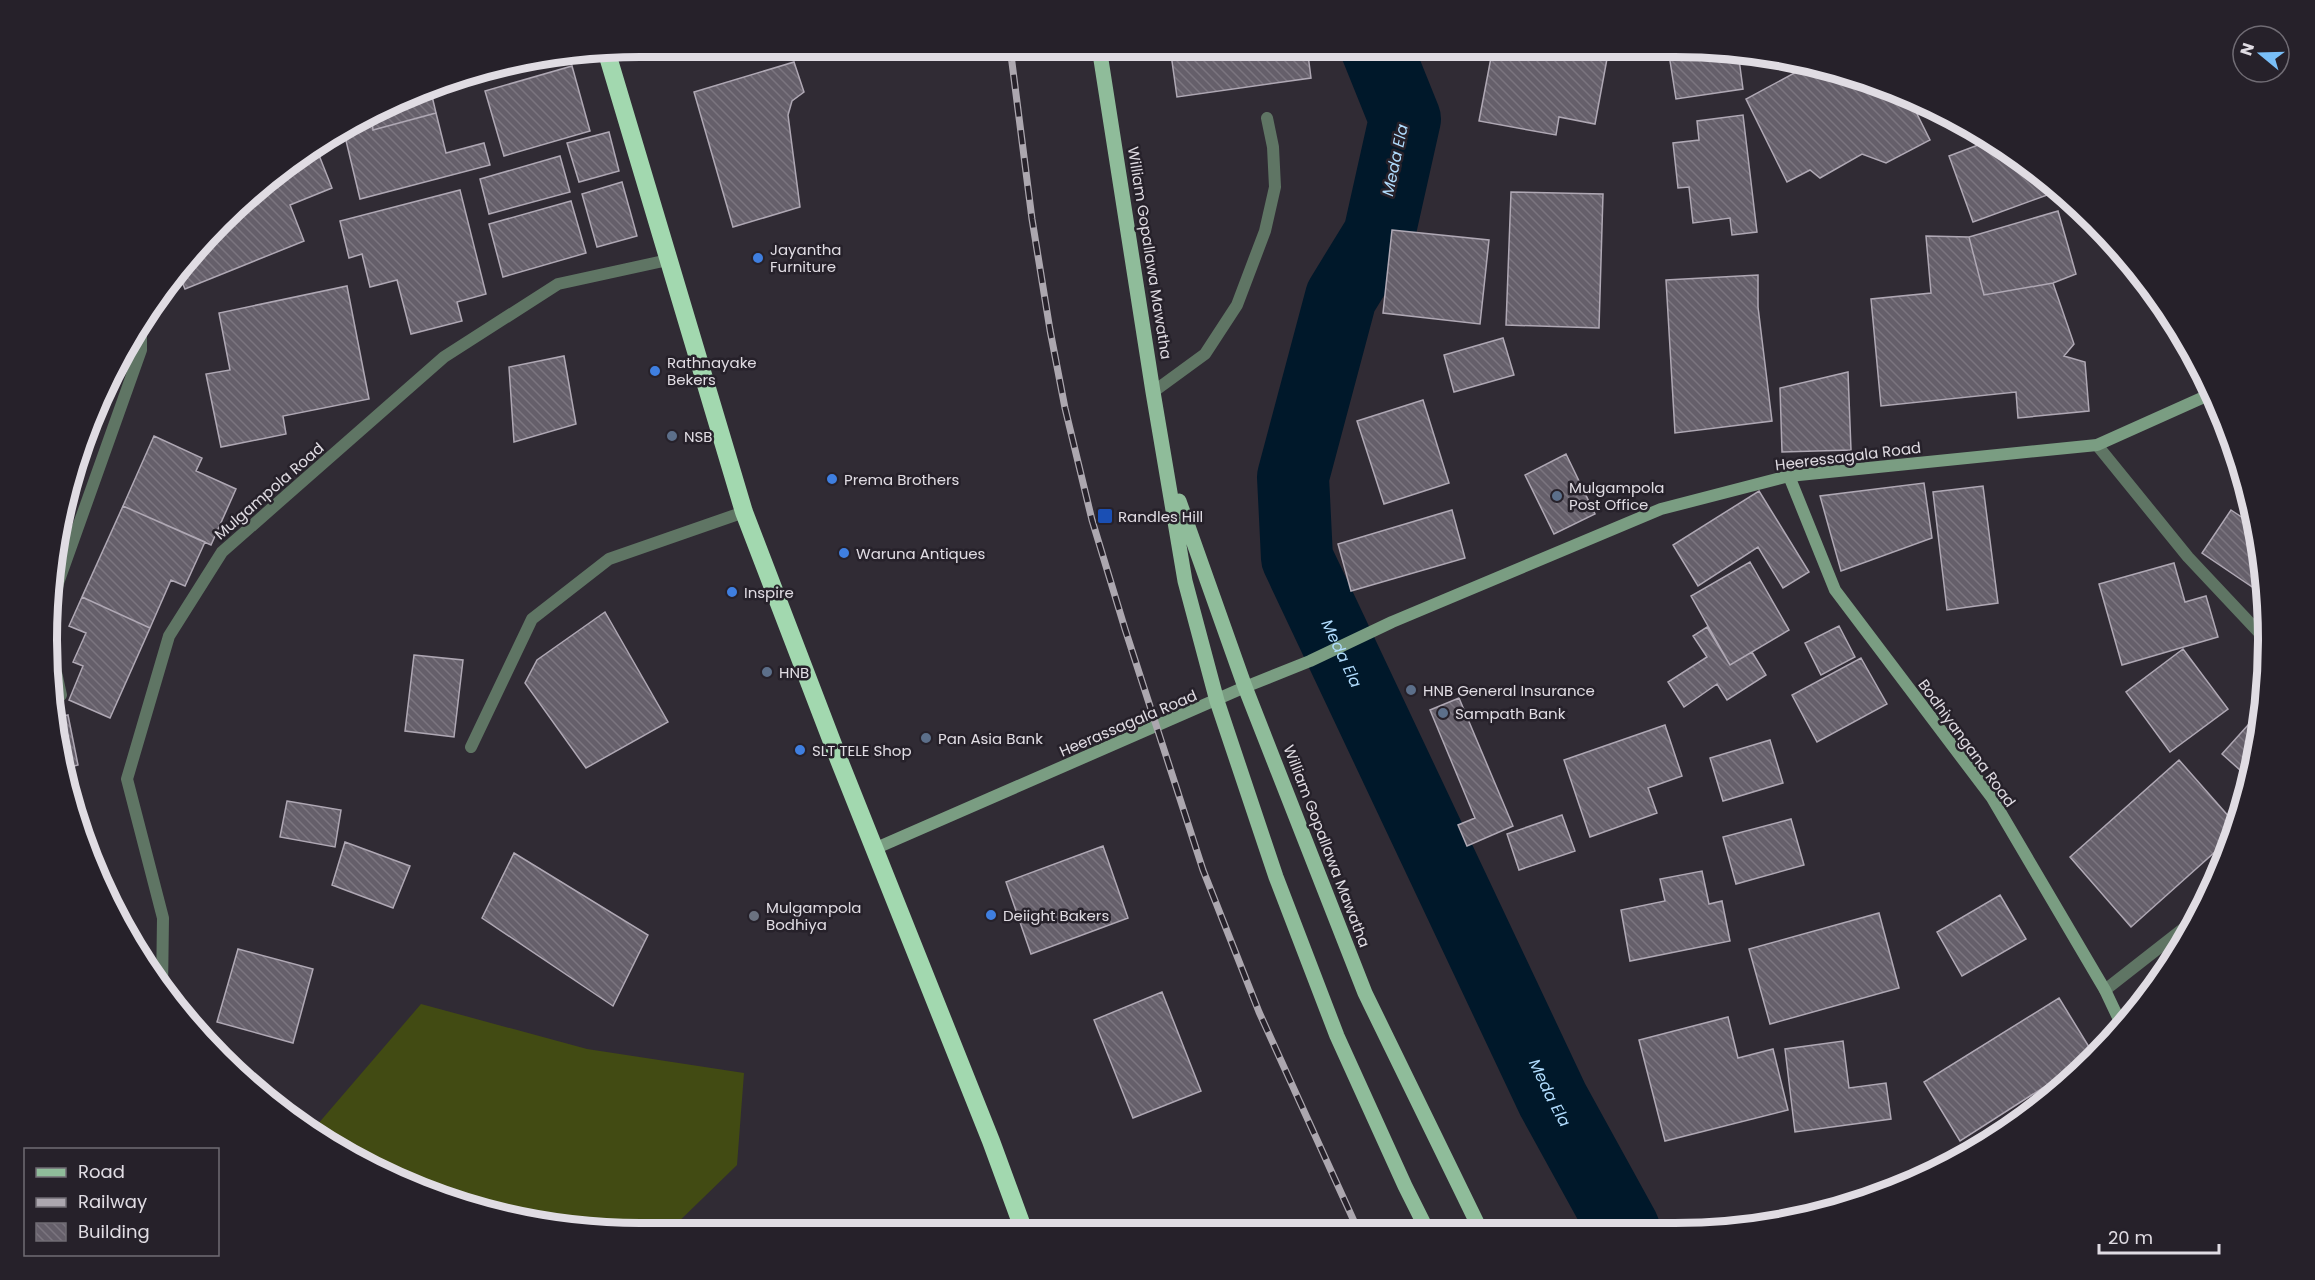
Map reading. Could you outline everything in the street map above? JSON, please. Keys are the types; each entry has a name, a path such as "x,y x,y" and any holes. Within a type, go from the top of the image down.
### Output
{"highway":[{"path":"608,58 744,512 1021,1223"}],"main road":[{"name":"William Gopallawa Mawatha","path":"1102,57 1153,392 1185,581 1217,701 1276,877 1337,1036 1424,1223"},
{"name":"William Gopallawa Mawatha","path":"1166,465 1245,687 1365,993 1477,1223"}],"street":[{"path":"1153,392 1205,354 1237,305 1265,231 1275,187 1273,147 1267,118"},
{"name":"Mulgampola Road","path":"162,974 163,918 127,779 169,636 222,552 444,357 558,284 668,260"},
{"path":"61,575 141,350 141,338"},
{"name":"Heeressagala Road","path":"1392,622 1661,509 1789,476 2097,445 2205,397"},
{"path":"2097,445 2188,557 2258,631"},
{"name":"Bodhiyangana Road","path":"1789,476 1835,590 1992,798 2105,990 2118,1018"},
{"path":"471,747 532,619 609,560 744,512"},
{"name":"Heerassagala Road","path":"874,849 1245,687 1310,662 1392,622"},
{"path":"59,684 61,695"},
{"path":"2105,990 2181,931"}],"green space":[{"path":"421,1004 587,1049 744,1073 737,1165 677,1223 602,1222 564,1218 489,1203 417,1179 348,1145 317,1125"}],"building":[{"path":"1171,57 1308,57 1311,78 1177,97"},
{"path":"1491,57 1607,57 1595,124 1559,117 1556,135 1479,121"},
{"path":"1669,57 1739,61 1743,89 1676,99"},
{"path":"794,62 804,92 792,101 788,115 800,207 733,227 694,92"},
{"path":"572,66 590,131 504,156 485,91"},
{"path":"1799,70 1862,88 1914,108 1930,140 1886,163 1862,154 1820,178 1810,170 1787,182 1746,99"},
{"path":"432,96 436,113 373,130 372,122"},
{"path":"436,113 446,153 484,143 490,165 360,199 345,137 372,122 373,130"},
{"path":"1743,115 1757,232 1732,235 1730,218 1693,223 1689,187 1678,188 1673,143 1699,140 1697,121"},
{"path":"609,132 619,171 579,182 567,143"},
{"path":"1981,144 2030,177 2050,194 1973,222 1949,156"},
{"path":"318,154 332,188 290,205 304,241 185,289 181,280 228,228 285,177"},
{"path":"560,156 570,192 489,214 480,179"},
{"path":"622,182 637,236 597,247 582,194"},
{"path":"460,190 486,294 457,302 462,321 411,334 397,280 370,287 362,254 349,258 340,221"},
{"path":"1511,192 1603,194 1599,328 1506,325"},
{"path":"571,201 586,253 503,277 489,224"},
{"path":"2058,211 2076,274 2053,283 1984,295 1969,237"},
{"path":"1392,230 1489,240 1480,324 1383,313"},
{"path":"1926,236 1969,237 1984,295 2053,283 2074,344 2064,356 2085,362 2089,411 2018,418 2016,392 1881,406 1871,299 1931,293"},
{"path":"1758,275 1758,307 1772,421 1675,433 1666,280"},
{"path":"347,286 369,399 283,416 286,434 221,447 206,374 230,370 219,313"},
{"path":"1503,338 1514,375 1454,392 1444,355"},
{"path":"564,356 576,424 514,442 509,367"},
{"path":"1848,372 1851,450 1782,452 1780,388"},
{"path":"1423,400 1449,483 1384,504 1357,421"},
{"path":"154,436 202,458 196,471 236,489 211,545 123,506"},
{"path":"1566,454 1595,514 1554,534 1525,475"},
{"path":"1924,483 1932,538 1841,571 1820,496"},
{"path":"1983,486 1998,603 1947,610 1933,492"},
{"path":"1759,491 1809,572 1783,588 1758,547 1698,586 1673,545"},
{"path":"123,506 205,542 185,586 171,580 150,628 82,597"},
{"path":"1452,510 1465,558 1351,591 1338,544"},
{"path":"2231,510 2245,520 2256,589 2202,553"},
{"path":"1750,562 1789,630 1730,665 1691,596"},
{"path":"2174,563 2185,602 2206,596 2218,637 2122,665 2099,584"},
{"path":"82,597 150,628 110,718 69,700 83,666 73,662 86,633 69,626"},
{"path":"605,612 668,722 586,768 525,683 537,660"},
{"path":"1839,626 1855,657 1821,675 1805,643"},
{"path":"1707,627 1730,665 1752,652 1766,675 1727,700 1717,684 1684,707 1668,682 1707,657 1693,636"},
{"path":"2183,649 2228,709 2170,752 2126,692"},
{"path":"414,655 463,660 454,737 405,731"},
{"path":"1861,658 1887,704 1817,742 1792,695"},
{"path":"1459,698 1513,826 1467,846 1458,825 1475,818 1430,710"},
{"path":"68,715 78,765 71,767 68,754 62,716"},
{"path":"2252,720 2243,772 2222,754"},
{"path":"1665,725 1682,776 1648,788 1657,813 1590,837 1564,760"},
{"path":"1770,740 1783,783 1723,801 1710,758"},
{"path":"2179,760 2230,818 2219,848 2131,927 2070,857"},
{"path":"287,801 341,810 335,847 280,837"},
{"path":"1562,815 1575,851 1519,870 1507,834"},
{"path":"1791,819 1804,865 1736,884 1723,837"},
{"path":"345,842 410,866 393,908 332,885"},
{"path":"1103,846 1128,918 1031,954 1006,882"},
{"path":"514,853 648,935 613,1006 482,918"},
{"path":"1702,871 1709,904 1722,901 1730,941 1630,961 1621,910 1665,901 1660,879"},
{"path":"2000,895 2026,939 1962,976 1937,932"},
{"path":"1879,913 1899,988 1770,1024 1749,949"},
{"path":"238,949 313,969 293,1043 217,1022"},
{"path":"1162,992 1201,1091 1133,1118 1094,1020"},
{"path":"2059,998 2090,1049 2061,1076 1960,1141 1924,1082"},
{"path":"1728,1017 1738,1058 1773,1049 1788,1110 1665,1141 1639,1040"},
{"path":"1843,1041 1849,1088 1886,1083 1891,1119 1795,1132 1785,1049"}],"waterway":[{"name":"Meda Ela","path":"1380,57 1405,119 1379,235 1341,297 1293,477 1297,558 1553,1100 1621,1223"}],"railway":[{"path":"1011,57 1032,219 1050,330 1065,408 1092,520 1203,870 1259,1012 1355,1223"}],"place":[{"name":"Jayantha Furniture","path":"758,258"},
{"name":"Rathnayake Bekers","path":"655,371"},
{"name":"NSB","path":"672,436"},
{"name":"Prema Brothers","path":"832,479"},
{"name":"Mulgampola Post Office","path":"1557,496"},
{"name":"Randles Hill","path":"1105,516"},
{"name":"Waruna Antiques","path":"844,553"},
{"name":"Inspire","path":"732,592"},
{"name":"HNB","path":"767,672"},
{"name":"HNB General Insurance","path":"1411,690"},
{"name":"Sampath Bank","path":"1443,713"},
{"name":"Pan Asia Bank","path":"926,738"},
{"name":"SLT TELE Shop","path":"800,750"},
{"name":"Deiight Bakers","path":"991,915"},
{"name":"Mulgampola Bodhiya","path":"754,916"}]}
